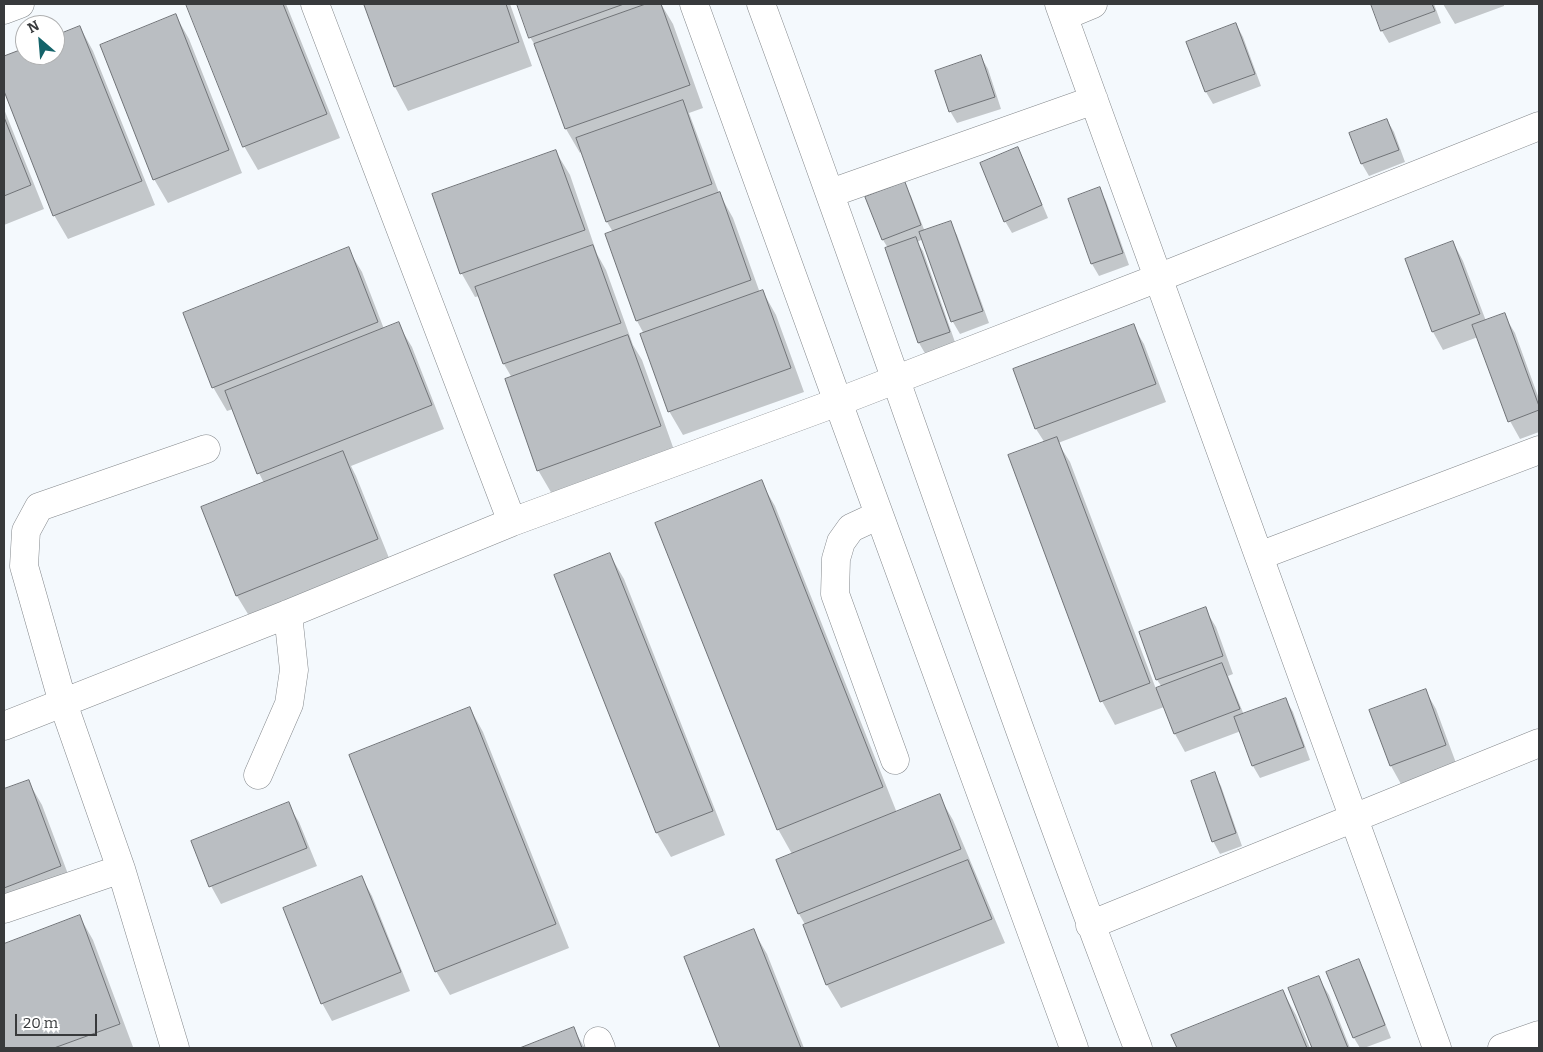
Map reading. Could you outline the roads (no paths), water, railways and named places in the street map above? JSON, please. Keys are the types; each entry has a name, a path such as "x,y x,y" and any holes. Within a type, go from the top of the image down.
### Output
{"street":[{"path":"4,10 20,4"},
{"path":"314,4 512,522"},
{"path":"694,4 1074,1048"},
{"path":"761,4 831,194 1090,925 1138,1048"},
{"path":"1093,4 1061,10 1437,1048"},
{"path":"831,194 1094,100"},
{"path":"4,726 288,614 512,522 838,402 1158,278 1539,126"},
{"path":"175,1048 121,870 63,703 24,566 26,531 39,507 206,449"},
{"path":"1259,556 1539,450"},
{"path":"879,515 851,528 841,542 836,559 835,594 896,760"},
{"path":"258,775 289,704 294,670 288,614"},
{"path":"1090,925 1539,743"},
{"path":"4,909 121,870"},
{"path":"1502,1048 1539,1035"}]}
